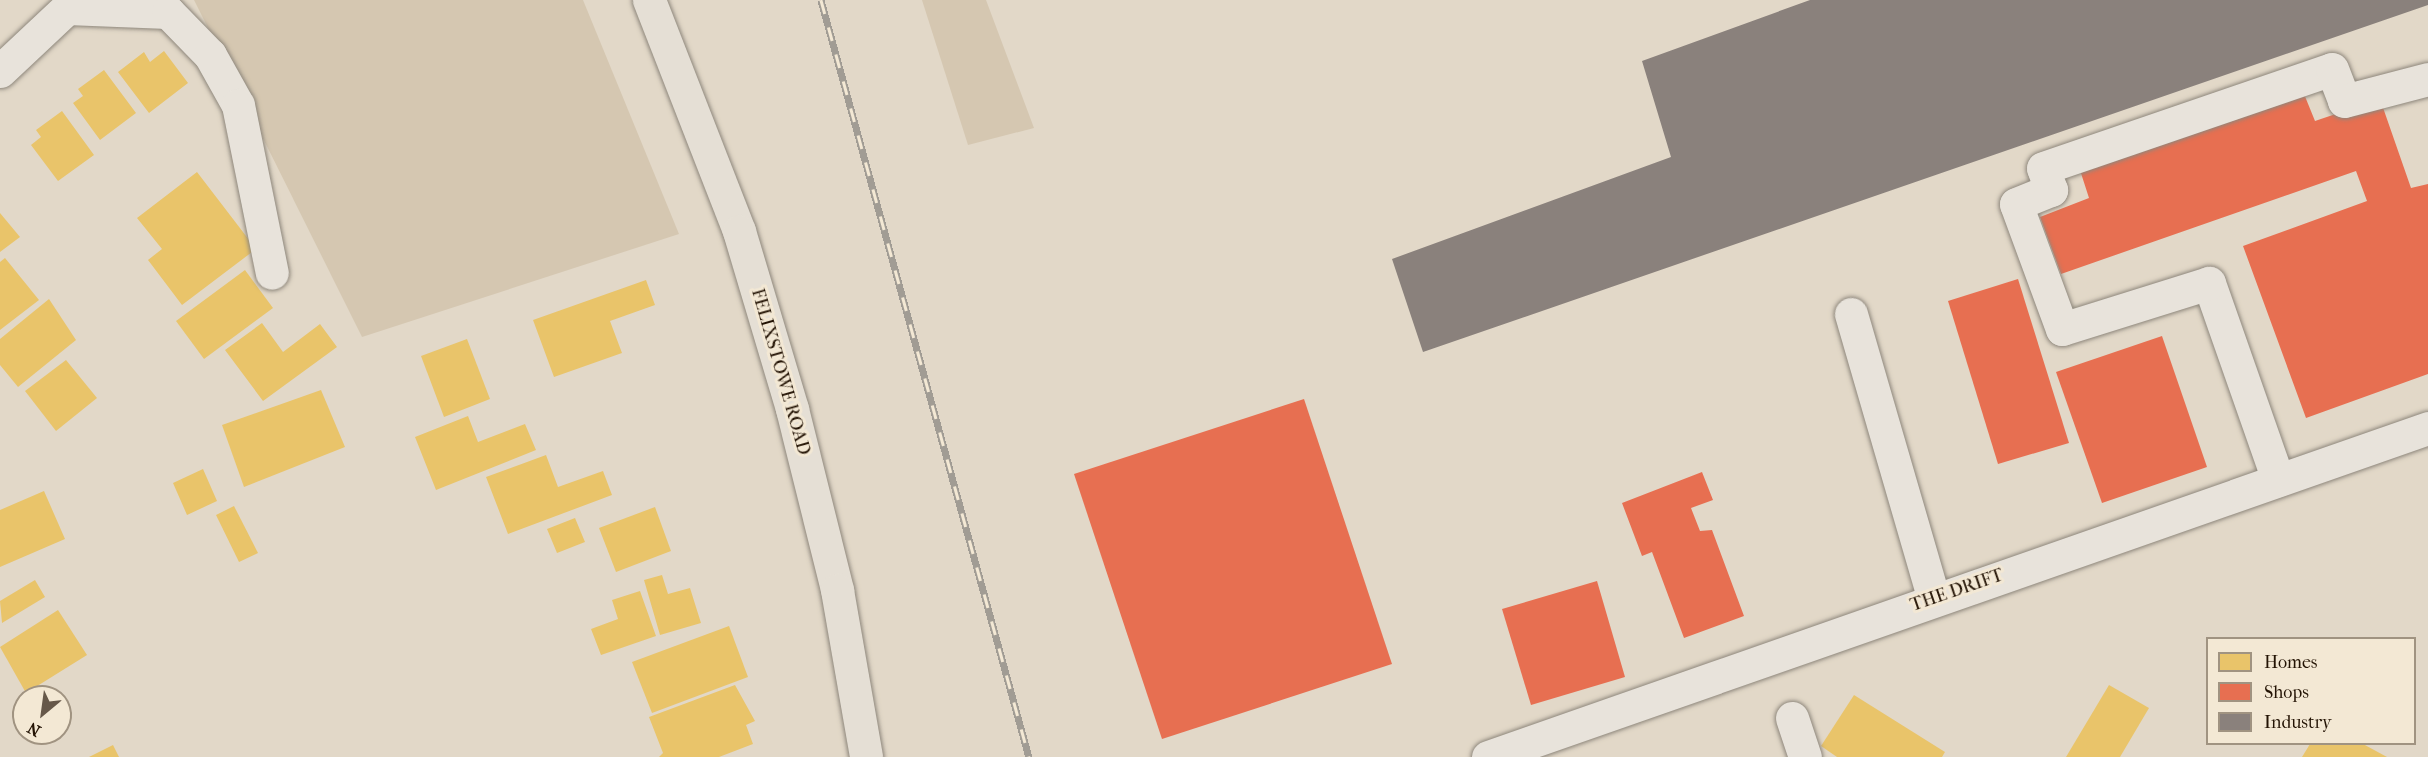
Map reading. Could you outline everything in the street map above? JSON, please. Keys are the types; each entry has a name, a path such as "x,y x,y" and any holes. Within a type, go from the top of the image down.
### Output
{"main road":[{"name":"FELIXSTOWE ROAD","path":"649,0 740,231 792,409 837,590 866,757"}],"street":[{"path":"0,71 65,4 168,12 210,55 238,105 272,273"},
{"path":"2278,480 2209,283 2062,329 2016,204 2051,190 2043,168 2332,69 2343,100 2428,79"},
{"path":"1851,314 1934,599"},
{"name":"THE DRIFT","path":"1488,757 2428,428"},
{"path":"1792,718 1804,757"}],"shaded area":[{"path":"194,0 583,0 679,234 362,337"},
{"path":"922,0 986,0 1034,128 968,145"}],"building: Homes":[{"path":"164,51 188,83 149,113 118,72 144,52 150,62"},
{"path":"104,70 136,113 100,140 73,103 83,96 78,89"},
{"path":"62,111 94,155 58,181 31,145 41,137 36,130"},
{"path":"197,172 256,249 182,305 148,260 162,249 137,218"},
{"path":"0,213 20,237 0,252"},
{"path":"5,258 39,300 0,330 0,262"},
{"path":"245,270 273,308 204,359 176,321"},
{"path":"646,280 655,305 610,321 622,353 554,377 533,320"},
{"path":"49,299 76,340 18,387 0,365 0,339"},
{"path":"262,323 283,352 320,324 337,347 263,401 225,350"},
{"path":"467,339 490,399 444,417 421,356"},
{"path":"66,360 97,398 56,431 25,391"},
{"path":"321,390 345,447 244,487 222,425"},
{"path":"468,416 478,442 525,424 536,450 436,490 415,437"},
{"path":"546,455 558,487 603,471 612,495 508,534 486,477"},
{"path":"203,469 217,501 187,515 173,483"},
{"path":"44,491 65,539 0,567 0,510"},
{"path":"234,506 258,553 239,562 216,515"},
{"path":"655,507 671,551 616,572 599,528"},
{"path":"575,518 585,542 557,553 547,529"},
{"path":"662,575 668,594 690,588 701,623 660,635 644,580"},
{"path":"35,580 45,597 2,623 0,601"},
{"path":"640,591 656,636 601,655 591,629 618,619 612,600"},
{"path":"58,610 87,655 39,685 21,685 0,647"},
{"path":"729,626 748,677 652,713 632,662"},
{"path":"735,685 755,721 746,725 753,744 719,757 659,757 663,753 649,717"},
{"path":"2109,685 2149,708 2120,757 2066,757"},
{"path":"1854,695 1945,752 1942,757 1837,757 1821,746"},
{"path":"113,745 119,757 89,757"},
{"path":"2309,745 2365,745 2387,757 2302,757"}],"building: Shops":[{"path":"2302,89 2315,121 2380,99 2411,188 2428,184 2428,374 2306,418 2243,246 2367,201 2356,171 2061,274 2040,217 2089,198 2079,167"},
{"path":"2018,279 2069,443 1998,464 1948,301"},
{"path":"2162,336 2207,467 2102,503 2056,372"},
{"path":"1304,399 1392,664 1162,739 1074,474"},
{"path":"1702,472 1713,500 1691,508 1700,531 1712,530 1744,616 1684,638 1652,552 1642,556 1622,503"},
{"path":"1597,581 1625,677 1531,705 1502,609"}],"building: Industry":[{"path":"1810,0 2428,0 2428,5 1423,352 1392,259 1671,157 1642,61"}],"railway":[{"path":"821,0 1029,757"}]}
